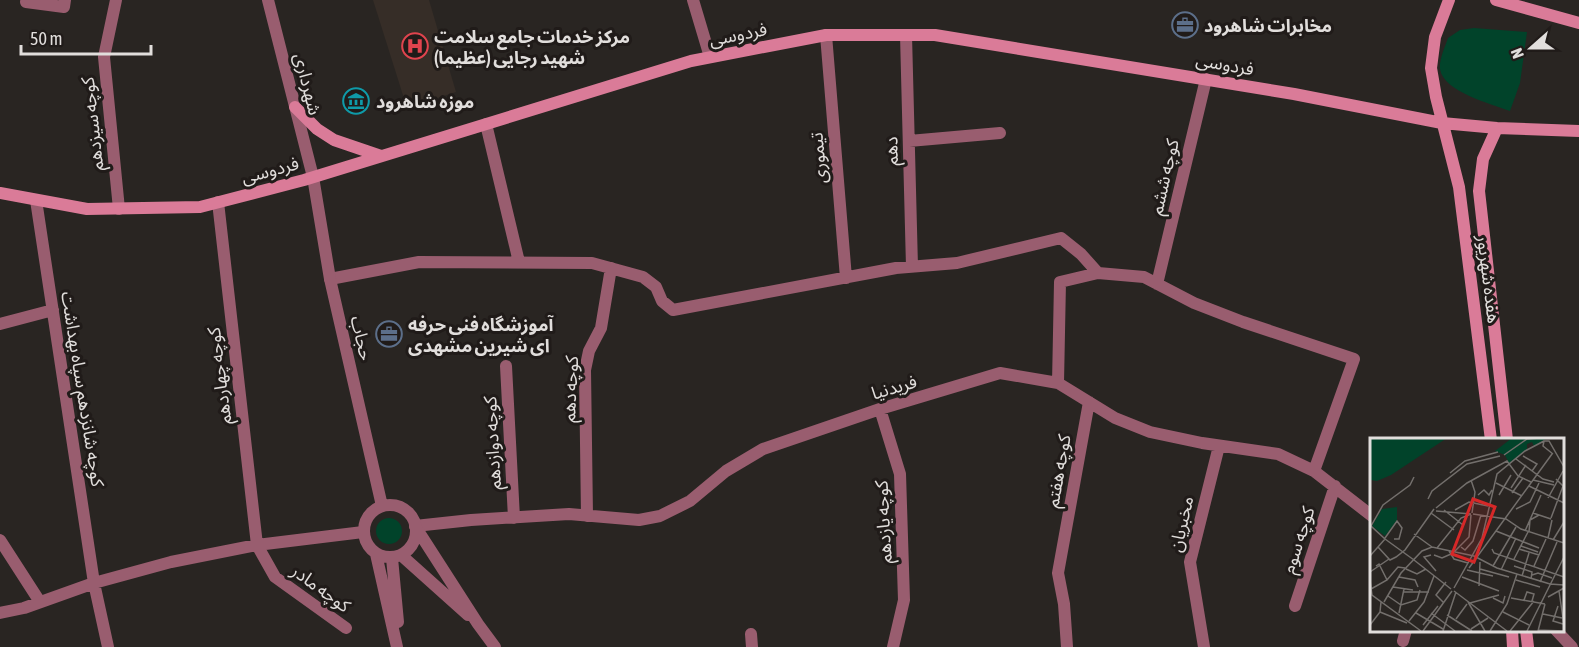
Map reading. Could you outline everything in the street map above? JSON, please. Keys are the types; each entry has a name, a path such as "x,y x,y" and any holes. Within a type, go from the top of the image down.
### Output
{"main road":[{"name":"هفده شهریور","path":"1449,0 1435,38 1431,68 1442,123 1459,187 1491,438"},
{"path":"1496,0 1579,23"},
{"name":"فردوسی","path":"0,193 87,209 200,207 313,177 691,61 826,35 935,35 1294,94 1442,123 1579,131"},
{"path":"295,107 317,129 334,140 381,156"},
{"name":"هفده شهریور","path":"1497,128 1483,159 1479,191 1507,438"},
{"path":"1512,632 1513,647"},
{"path":"1526,632 1528,647"}],"street":[{"path":"26,2 64,7 65,0"},
{"name":"کوچه سیزدهم","path":"116,0 104,57 119,209"},
{"name":"شهرداری","path":"268,0 313,177"},
{"path":"693,0 710,57"},
{"name":"تیموری","path":"826,35 846,278"},
{"name":"دهم","path":"906,35 912,267"},
{"name":"کوچه ششم","path":"1157,284 1206,79"},
{"path":"486,124 519,262"},
{"path":"909,141 1000,133"},
{"name":"حجاب","path":"313,177 330,279 382,506"},
{"name":"کوچه شانزدهم سپاه بهداشت","path":"36,200 94,583 108,647"},
{"name":"کوچه چهاردهم","path":"218,202 258,545"},
{"path":"330,279 419,262 592,263 643,277 656,287 662,301 673,309 912,267 957,263 1062,238 1098,273"},
{"name":"کوچه دهم","path":"587,516 585,370 589,351 601,328 611,268"},
{"path":"1058,383 1060,282 1098,273 1144,278 1194,303 1243,322 1354,359 1314,471"},
{"path":"0,324 53,310"},
{"name":"کوچه دوازدهم","path":"506,366 514,518"},
{"name":"فریدنیا","path":"415,526 569,514 639,520 660,516 690,501 726,471 763,449 880,409 1000,374 1058,383 1115,418 1150,432 1219,446 1278,454 1314,471 1370,514"},
{"name":"کوچه هفتم","path":"1067,647 1064,604 1058,573 1089,402"},
{"name":"کوچه یازدهم","path":"880,409 900,474 904,600 892,647"},
{"name":"مخبریان","path":"1204,647 1190,562 1219,446"},
{"name":"کوچه سوم","path":"1295,606 1335,486"},
{"path":"398,647 376,554 365,540 363,532 368,515 374,509 391,505 399,507 412,518 478,624 495,647"},
{"path":"376,554 397,556 408,550 416,535 415,526"},
{"path":"0,613 94,583 171,562 258,545 363,532"},
{"path":"0,540 40,602"},
{"name":"کوچه مادر","path":"258,545 275,577 346,628"},
{"path":"397,556 478,624"},
{"path":"397,556 398,647"},
{"path":"1558,632 1572,647"}],"shaded area":[{"name":"مرکز خدمات جامع سلامت شهید رجایی (عظیما)","path":"373,0 429,0 456,92 407,108"}],"green space":[{"path":"1474,28 1527,32 1520,83 1510,111 1459,91 1443,77 1440,61 1448,38 1460,30"},
{"path":"389,518 399,521 402,531 399,541 389,544 379,541 376,531 379,521"}],"place":[{"name":"مخابرات شاهرود","path":"1185,25"},
{"name":"مرکز خدمات جامع سلامت شهید رجایی (عظیما)","path":"415,46"},
{"name":"موزه شاهرود","path":"356,101"},
{"name":"آموزشگاه فنی حرفه ای شیرین مشهدی","path":"389,334"}]}
